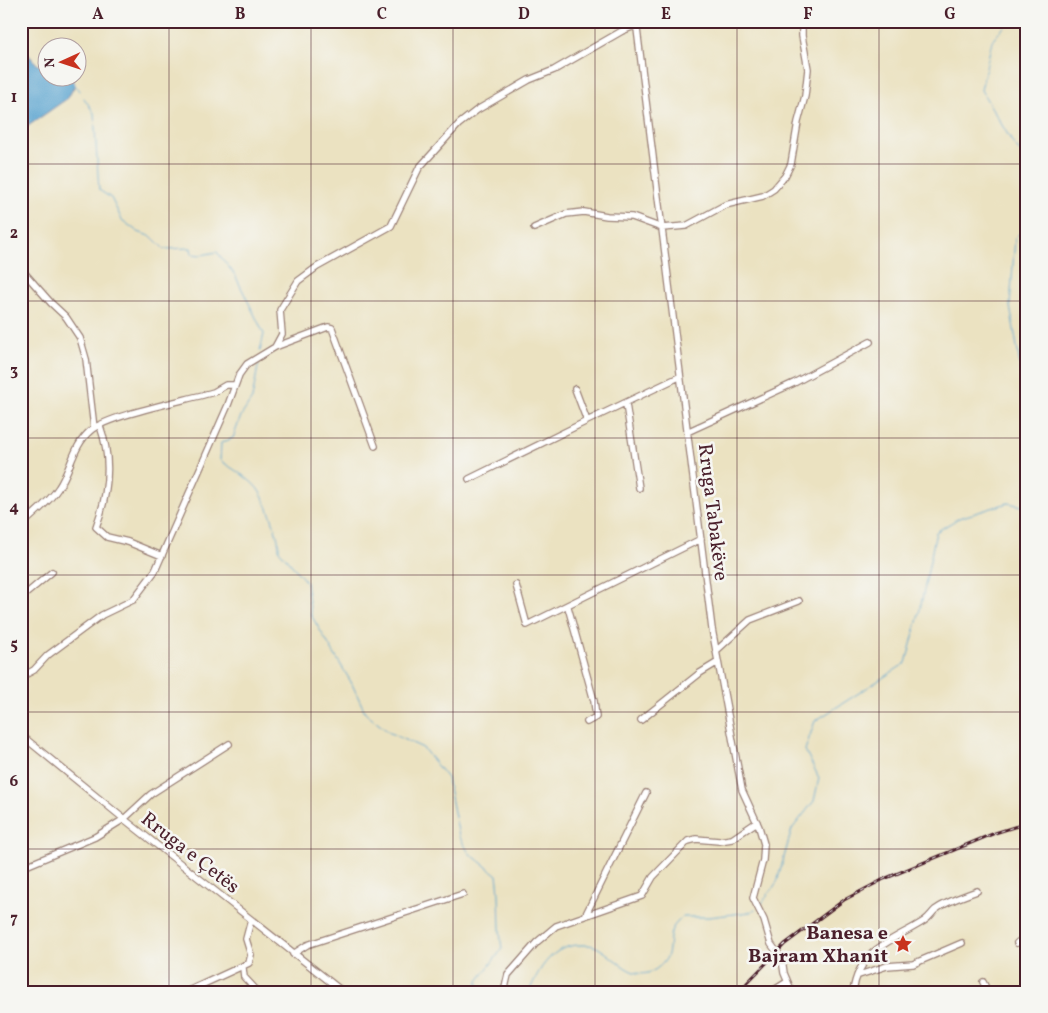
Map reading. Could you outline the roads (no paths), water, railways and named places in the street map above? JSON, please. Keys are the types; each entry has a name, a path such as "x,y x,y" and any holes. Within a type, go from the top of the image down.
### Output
{"street":[{"path":"534,228 566,214 584,212 607,216 632,217 662,228 686,226 725,205 763,196 774,189 785,176 791,164 808,83 808,69 802,36 802,26 806,21"},
{"path":"275,347 282,334 280,310 287,295 298,281 317,267 390,226 419,168 459,124 477,110 528,80 554,70 637,23"},
{"name":"Rruga Tabakëve","path":"637,23 679,377 716,651 742,790 762,836 764,852 754,888 755,905 766,927 771,944 779,953 787,982 792,992"},
{"path":"21,268 51,303 66,316 80,338 86,359 97,427 104,438 108,470 102,512 96,527 107,537 128,542 162,556"},
{"path":"21,677 34,670 48,655 102,615 133,600 155,572 235,385 247,364 275,347 328,327 332,328 375,446"},
{"path":"687,432 794,382 870,342"},
{"path":"469,480 587,420 626,404 679,377"},
{"path":"21,526 45,505 59,486 81,441 97,427 144,411 214,392 226,385 235,385"},
{"path":"575,389 587,420"},
{"path":"626,404 639,488"},
{"path":"516,585 527,625 568,607 701,539"},
{"path":"21,598 52,572"},
{"path":"716,651 750,620 800,601"},
{"path":"568,607 594,701 596,717 587,722"},
{"path":"641,720 700,673 718,662"},
{"name":"Rruga e Çetës","path":"21,735 343,992"},
{"path":"21,868 95,837 124,819 151,794 230,744"},
{"path":"586,914 646,793"},
{"path":"504,992 504,983 508,976 541,938 559,924 642,896 653,877 688,841 696,838 719,841 732,839 757,822"},
{"path":"853,992 859,975 872,952 882,944 923,922 935,910 960,897 978,891"},
{"path":"293,954 307,945 463,894"},
{"path":"186,992 243,968 251,959 246,939 251,920"},
{"path":"1017,943 1027,936"},
{"path":"859,975 888,966 913,964 962,943"},
{"path":"243,968 243,974 258,992"},
{"path":"771,992 787,982"},
{"path":"983,982 988,992"}],"water":[{"path":"21,47 38,65 38,88 73,88 68,98 21,131"}],"waterway":[{"path":"1009,21 992,41 981,90 1014,145 1027,159"},
{"path":"84,98 94,113 99,190 111,198 122,220 138,232 152,237 164,249 191,248 192,254 201,255 217,252 235,275 264,334 260,351"},
{"path":"1027,226 1015,238 1010,306 1022,376 1027,384"},
{"path":"259,361 252,399 241,416 233,438 221,443 220,460 249,480 261,493 275,528 279,550 306,582 311,615 351,682 366,714 390,733 423,748 447,778 459,836 469,853 497,875 502,949 478,981 478,992"},
{"path":"760,906 777,882 792,829 814,801 819,778 805,750 815,721 906,663 919,614 936,532 959,518 1008,503 1027,507"},
{"path":"529,992 537,974 548,959 563,949 572,946 594,946 626,968 643,974 652,972 665,961 672,929 682,917 709,917 750,912 755,909"}],"railway":[{"path":"738,992 785,944 844,900 884,879 995,833 1027,823"}],"place":[{"name":"Banesa e Bajram Xhanit","path":"903,944"}]}
